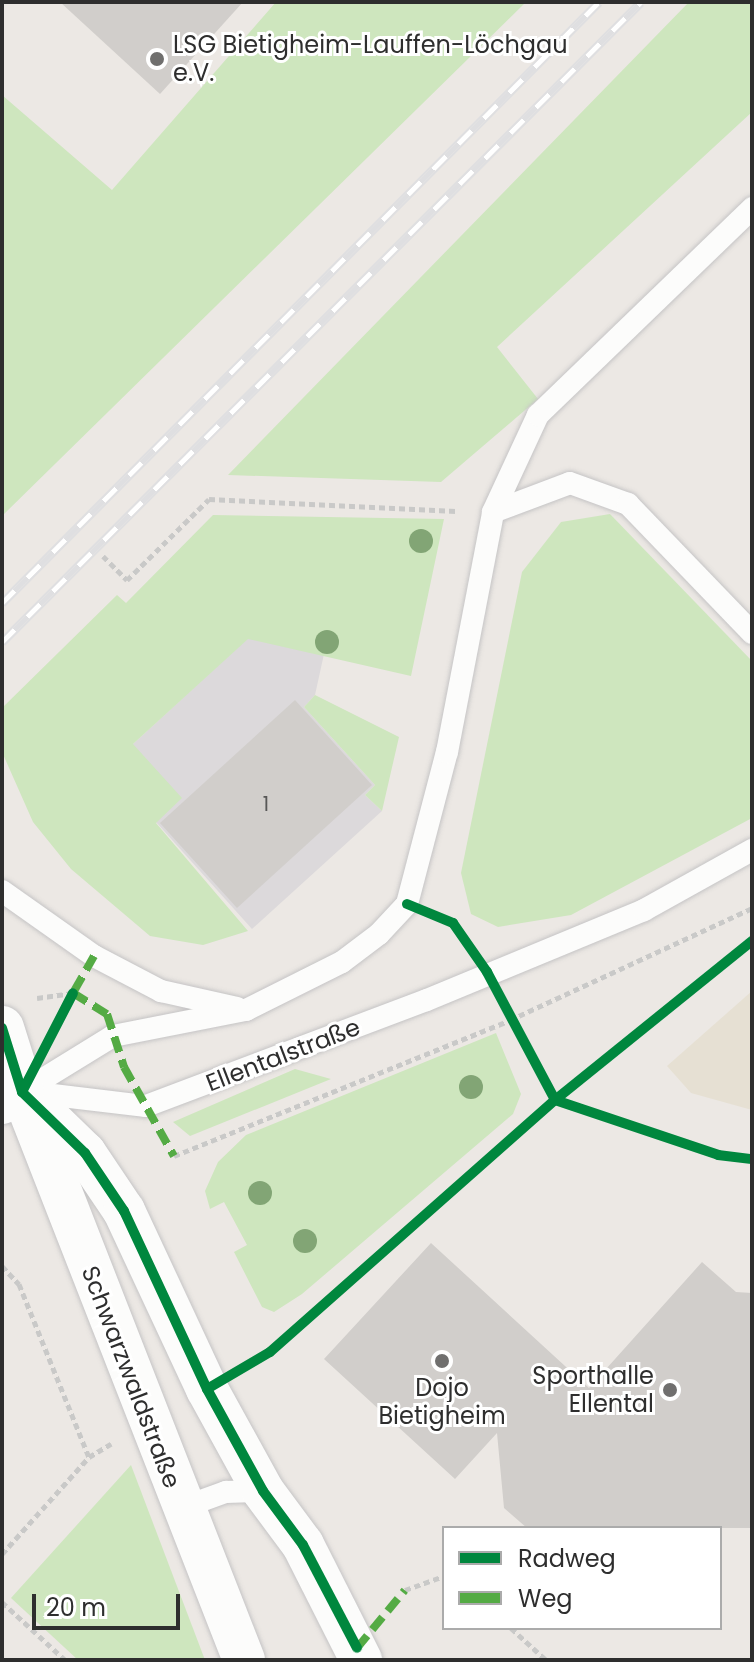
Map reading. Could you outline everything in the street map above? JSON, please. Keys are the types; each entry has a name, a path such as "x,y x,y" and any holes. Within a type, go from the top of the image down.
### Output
{"main road":[{"name":"Schwarzwaldstraße","path":"2,1028 12,1097"}],"street":[{"name":"Schwarzwaldstraße","path":"12,1097 151,1418 187,1522 244,1660"},
{"name":"Schwarzwaldstraße","path":"12,1097 85,1153 124,1211 207,1389 263,1491 303,1545 361,1660"}],"lane":[{"path":"12,1097 113,1036 246,1010 342,962 379,934 407,904 447,752 493,512 538,415 752,208"},
{"path":"493,512 570,483 628,504 752,633"},
{"name":"Ellentalstraße","path":"12,1097 146,1106 427,1000 644,910 752,850"},
{"path":"2,891 94,956 161,991 246,1010"},
{"path":"187,1522 198,1502 226,1492 263,1491"}],"path":[{"path":"103,556 127,580 209,499 493,512"},
{"path":"174,1156 510,1020 752,908"},
{"path":"65,1007 73,993"},
{"path":"2,1266 19,1284 89,1457"},
{"path":"2,1554 89,1457 151,1418"},
{"path":"405,1590 442,1577"},
{"path":"2,1602 65,1660"},
{"path":"513,1630 546,1660"}],"shaded area":[{"path":"248,638 324,654 315,695 304,707 375,785 365,795 382,811 252,929 156,822 132,745"},
{"path":"752,991 752,1110 691,1093 667,1066"}],"green space":[{"path":"276,2 526,2 2,516 2,95 112,190"},
{"path":"689,2 752,2 752,112 497,347 538,399 441,482 228,475"},
{"path":"610,514 752,661 752,818 571,915 498,927 471,914 461,873 522,572 561,522"},
{"path":"213,515 444,519 411,676 248,639 133,744 182,798 156,823 248,931 203,945 150,936 71,869 33,822 2,752 2,708 117,595 126,603"},
{"path":"315,695 399,737 382,811 365,795 375,785 304,707"},
{"path":"496,1033 521,1094 513,1114 302,1294 274,1312 262,1307 234,1252 247,1245 224,1202 210,1209 205,1191 218,1162 246,1135"},
{"path":"295,1069 331,1079 190,1136 173,1122"},
{"path":"131,1465 205,1660 78,1660 11,1598"}],"building":[{"name":"LSG Bietigheim-Lauffen-Löchgau e.V.","path":"60,2 243,2 160,94"},
{"path":"295,700 372,785 237,908 160,823"},
{"path":"431,1243 589,1388 702,1262 736,1292 752,1293 752,1528 525,1526 504,1508 497,1433 455,1479 324,1359"}],"railway":[{"path":"2,603 599,2"},
{"path":"2,642 641,2"}],"marked path":[{"path":"94,956 73,993 107,1014 124,1067 174,1156"},
{"path":"357,1648 405,1590"}],"cycle path":[{"path":"407,904 453,923 487,972 555,1100 718,1155 752,1159"},
{"path":"207,1389 270,1352 555,1100 752,941"},
{"path":"22,1092 73,993"},
{"path":"2,1028 22,1092 85,1153 124,1211 207,1389 263,1491 303,1545 357,1648"}],"place":[{"name":"LSG Bietigheim-Lauffen-Löchgau e.V.","path":"157,59"},
{"name":"Dojo Bietigheim","path":"442,1361"},
{"name":"Sporthalle Ellental","path":"670,1390"}]}
